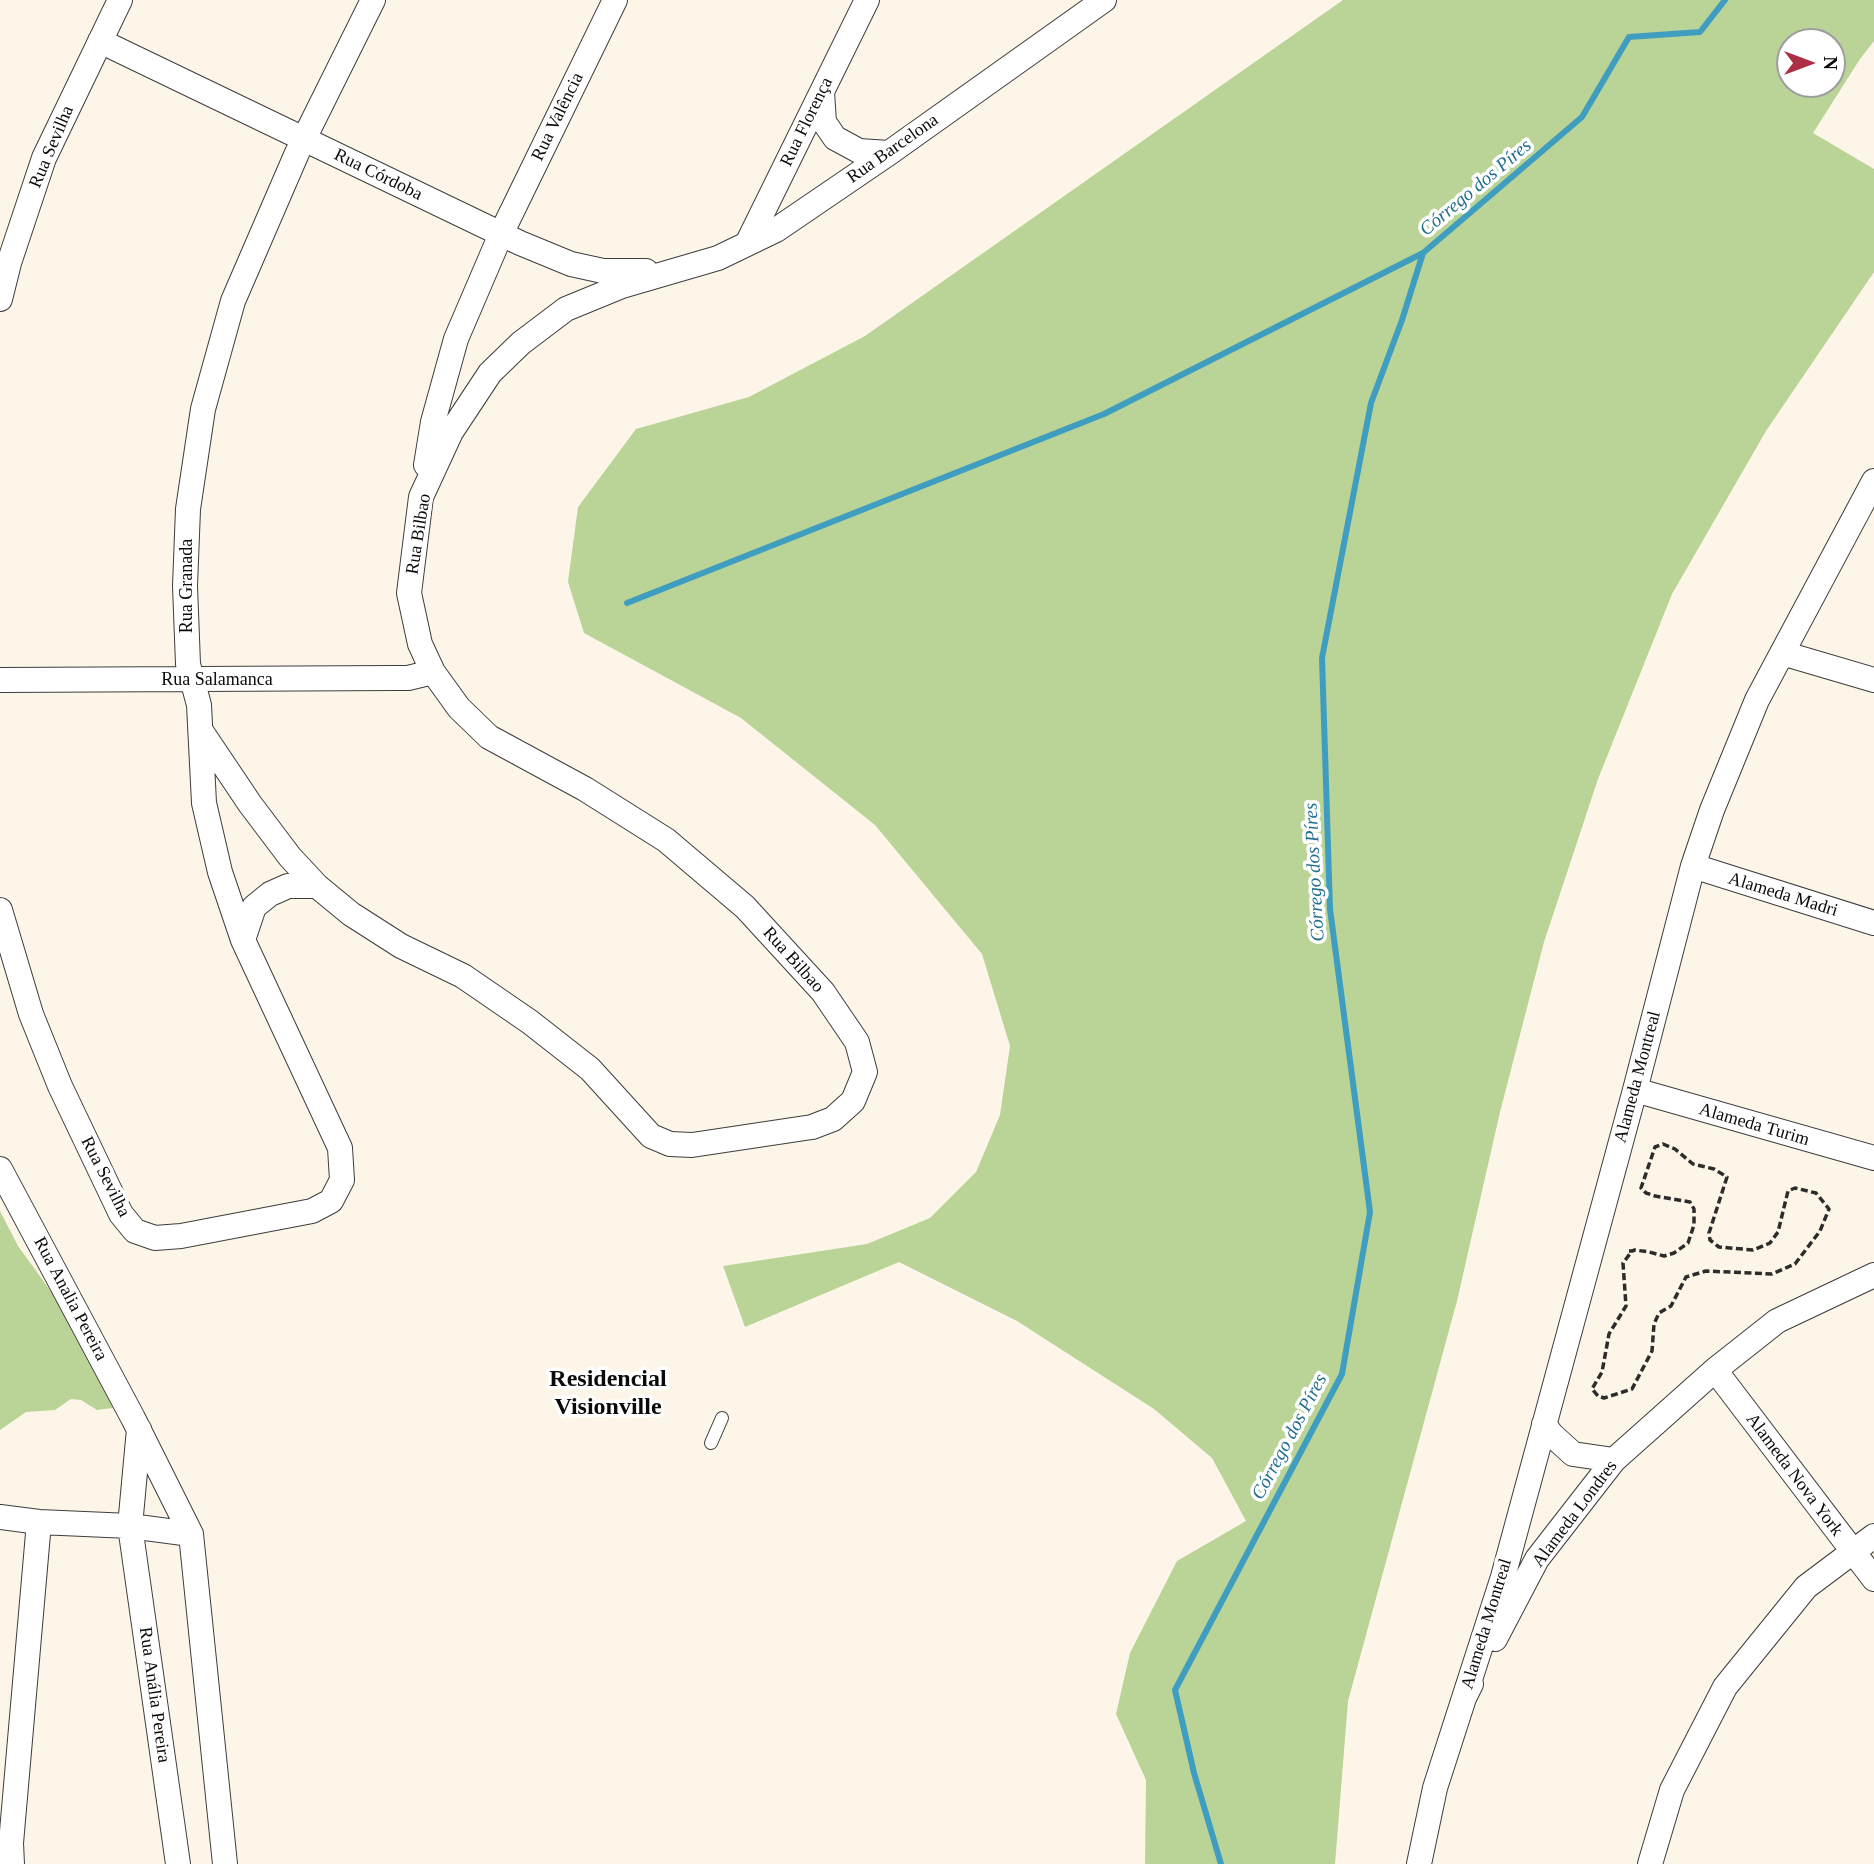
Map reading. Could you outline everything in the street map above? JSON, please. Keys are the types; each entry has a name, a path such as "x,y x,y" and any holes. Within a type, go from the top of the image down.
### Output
{"street":[{"name":"Rua Sevilha","path":"0,299 9,263 44,158 120,0"},
{"name":"Rua Granada","path":"342,1180 340,1147 243,940 220,872 204,803 199,705 188,664 185,586 188,509 203,409 233,300 304,139 373,0"},
{"name":"Rua Valência","path":"421,497 433,422 456,339 501,234 615,0"},
{"name":"Rua Florença","path":"747,244 867,0"},
{"name":"Rua Barcelona","path":"667,271 718,258 776,230 1104,0"},
{"name":"Rua Córdoba","path":"100,41 501,234 571,264 603,271 667,271"},
{"path":"822,91 824,121 835,138 859,151 889,153"},
{"path":"566,309 572,282 571,264"},
{"name":"Rua Bilbao","path":"201,731 282,846 317,886 351,914 401,946 463,976 530,1022 590,1069 651,1136 670,1144 692,1145 812,1127 833,1119 853,1101 865,1072 858,1042 823,992 745,907 666,840 586,789 489,737 459,708 433,672 420,644 409,593 421,497 451,432 490,373 521,343 566,309 667,271"},
{"path":"456,339 462,364 474,372 490,373"},
{"name":"Alameda Montreal","path":"1464,1698 1503,1577 1693,866 1712,810 1752,712 1874,481"},
{"path":"1783,653 1874,680"},
{"name":"Rua Salamanca","path":"0,680 408,677 433,672"},
{"name":"Alameda Madri","path":"1693,866 1874,923"},
{"path":"243,940 254,907 270,894 288,886 317,886"},
{"name":"Rua Sevilha","path":"0,911 31,1014 60,1086 121,1214 135,1231 155,1238 181,1236 312,1211 331,1201 342,1180"},
{"name":"Alameda Turim","path":"1635,1090 1874,1158"},
{"name":"Rua Analia Pereira","path":"0,1169 139,1429 191,1534"},
{"name":"Alameda Londres","path":"1419,1864 1435,1788 1464,1698 1537,1559 1614,1460 1715,1370 1777,1321 1874,1275"},
{"name":"Alameda Nova York","path":"1715,1370 1874,1579"},
{"path":"1545,1424 1551,1434 1573,1454 1614,1460"},
{"path":"130,1526 139,1429"},
{"path":"0,1517 39,1522 130,1526 191,1534 225,1864"},
{"path":"12,1864 11,1843 39,1522"},
{"name":"Rua Anália Pereira","path":"130,1526 178,1864"},
{"path":"1650,1864 1672,1790 1725,1687 1806,1587 1874,1536"}],"lane":[{"path":"711,1443 722,1418"}],"path":[{"path":"1663,1143 1693,1164 1714,1169 1727,1177 1709,1233 1710,1240 1719,1247 1752,1250 1770,1243 1778,1232 1788,1191 1795,1188 1816,1194 1829,1209 1820,1231 1795,1264 1772,1273 1706,1271 1686,1277 1671,1306 1659,1313 1654,1324 1652,1351 1632,1389 1604,1398 1592,1389 1602,1371 1609,1334 1626,1306 1623,1263 1630,1251 1664,1256 1674,1253 1688,1243 1694,1225 1694,1209 1690,1202 1655,1196 1646,1193 1642,1188 1655,1147 1663,1143"}],"green space":[{"path":"1343,0 1874,0 1874,41 1846,81 1846,28 1776,28 1776,98 1835,98 1813,133 1874,169 1874,272 1766,431 1672,594 1598,779 1544,942 1500,1112 1457,1301 1348,1701 1335,1864 1145,1864 1146,1780 1116,1714 1130,1653 1177,1561 1246,1521 1212,1458 1154,1409 1017,1321 899,1262 745,1327 723,1266 867,1244 930,1218 976,1172 1000,1115 1010,1046 982,954 875,825 741,718 584,633 568,582 578,507 636,429 749,397 865,336"},
{"path":"0,1211 18,1246 76,1326 113,1408 97,1410 81,1400 71,1399 55,1410 26,1412 0,1430"}],"waterway":[{"name":"Córrego dos Píres","path":"1221,1864 1194,1773 1175,1690 1342,1374 1370,1212 1330,909 1322,658 1371,403 1402,320 1423,253 1582,117 1629,37 1700,32 1725,0"},
{"path":"627,603 1104,414 1423,253"}],"district":[{"name":"Residencial Visionville","path":"608,1394"}]}
